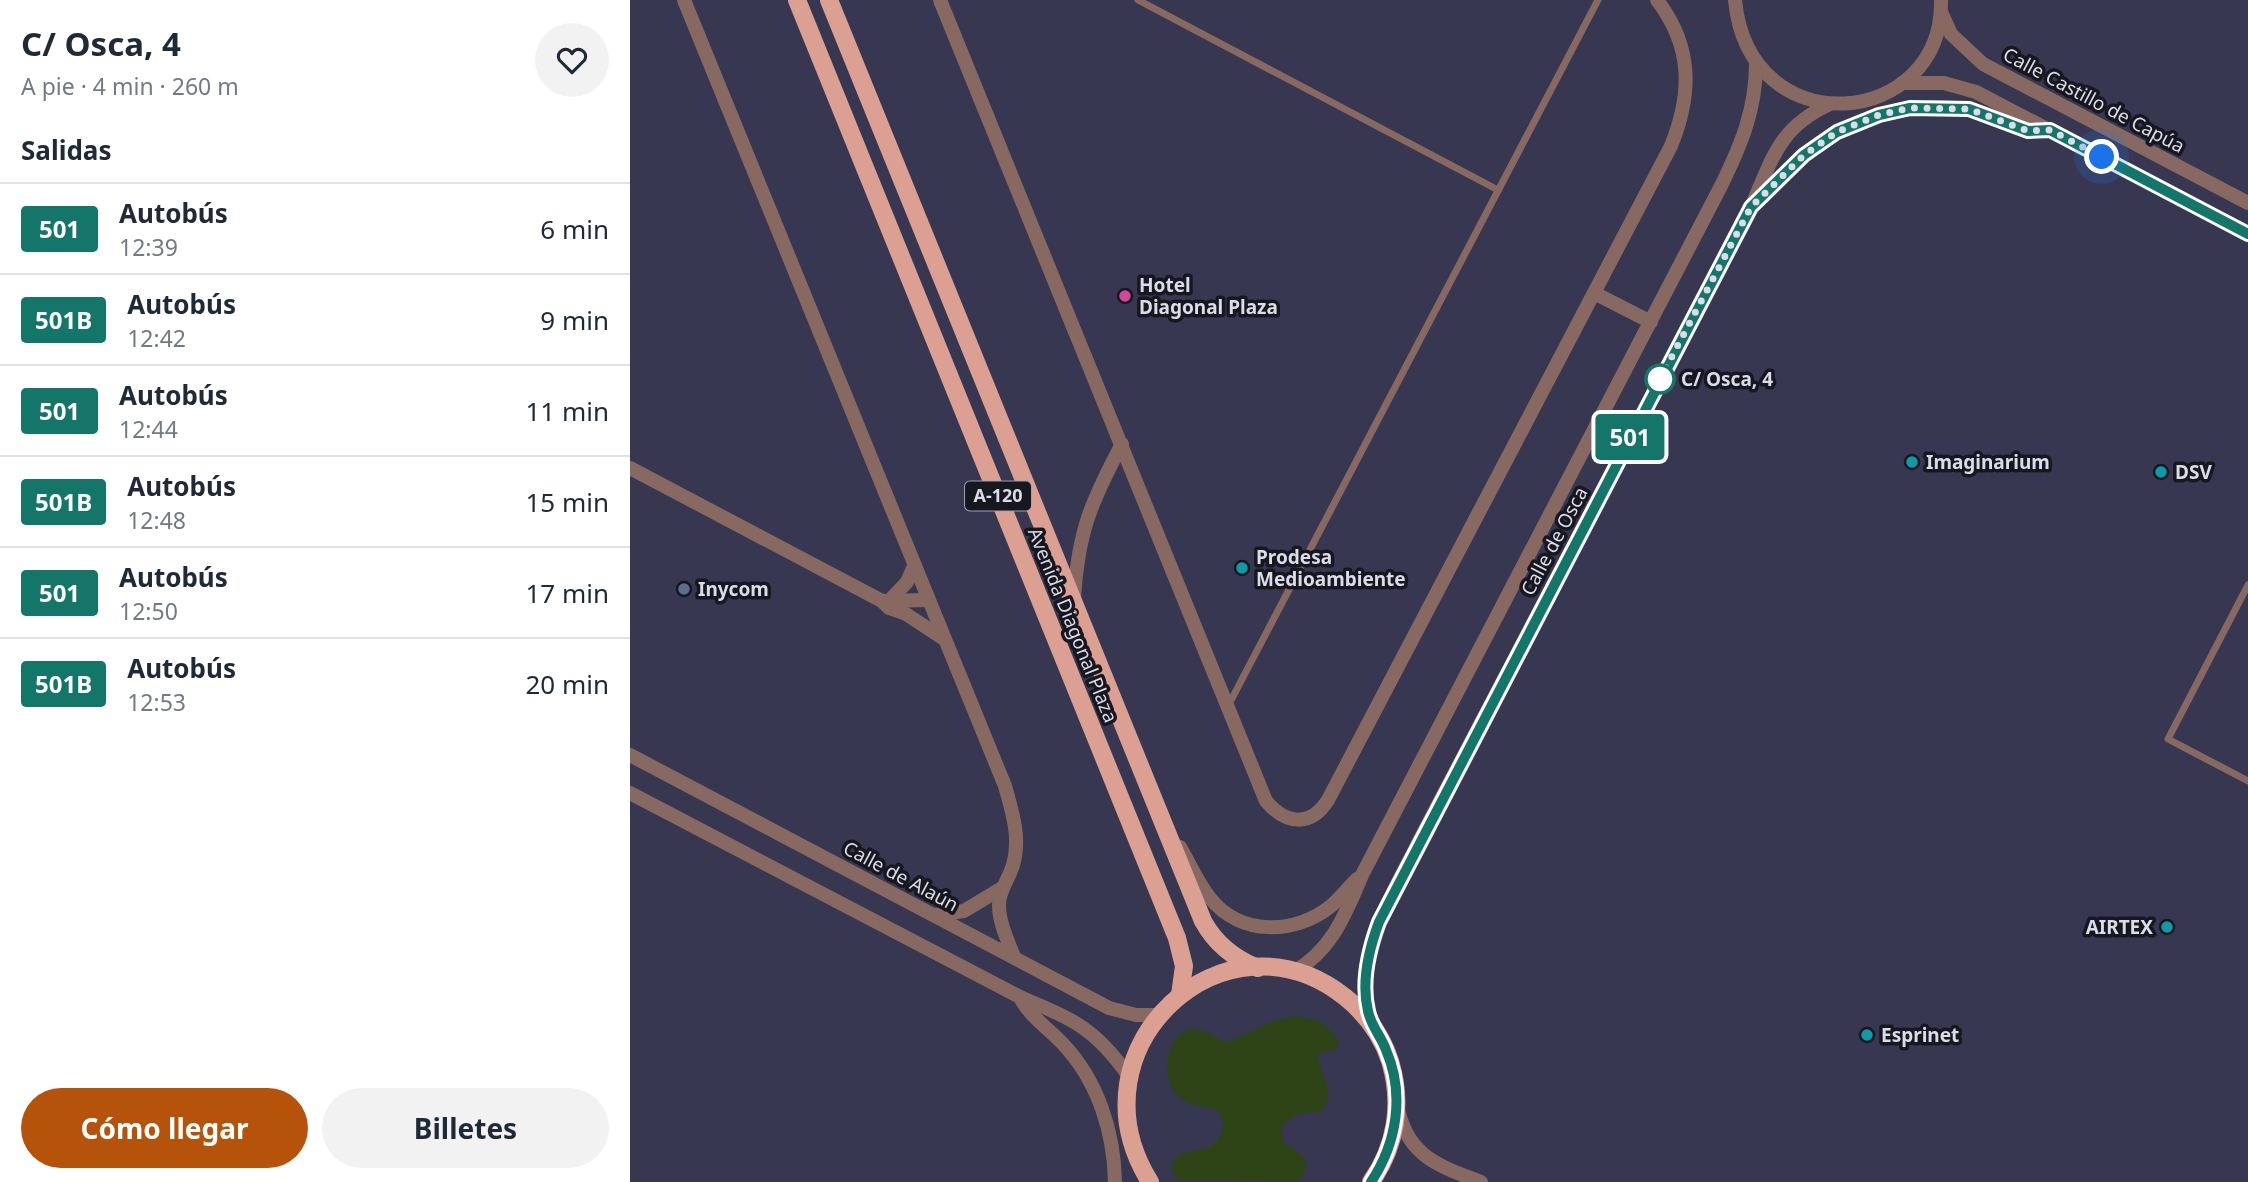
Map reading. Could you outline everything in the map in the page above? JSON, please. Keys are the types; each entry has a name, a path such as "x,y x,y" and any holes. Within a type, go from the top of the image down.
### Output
{"main road":[{"name":"Avenida Diagonal Plaza","path":"797,0 1177,938 1184,966 1180,995"},
{"name":"Avenida Diagonal Plaza","path":"829,0 1209,932 1242,962 1258,968"},
{"name":"A-120","path":"1144,1178 1126,1121 1128,1075 1140,1042 1158,1015 1180,995 1204,981 1230,972 1258,968 1294,972 1337,990 1371,1023 1386,1049 1395,1078 1397,1108 1393,1138 1382,1166 1371,1182"}],"street":[{"path":"684,0 1012,809 1016,845 1013,865 1002,888 999,905 1014,957"},
{"path":"940,0 1266,801 1276,813 1295,821 1315,816 1328,800 1671,146 1684,115 1687,80 1683,50 1668,15 1657,0"},
{"path":"1735,0 1741,33 1756,63 1781,87 1813,101 1830,104 1856,103 1880,96 1902,83 1928,51 1941,6"},
{"name":"Calle Castillo de Capúa","path":"1941,6 1951,34 1970,55 1983,64 2248,203"},
{"name":"Calle de Osca","path":"1294,972 1317,957 1329,943 1651,322 1748,128 1756,85 1756,63"},
{"path":"1902,83 1926,81 1960,86 2248,234"},
{"name":"Calle de Osca","path":"1371,1023 1367,1009 1367,969 1371,942 1379,922 1789,130 1802,118 1830,104"},
{"path":"1751,207 1812,149 1837,132 1879,115 1910,108 1969,109 2028,131 2050,130"},
{"path":"1594,293 1651,322"},
{"name":"Avenida Diagonal Plaza","path":"1073,600 1076,557 1089,508 1122,444"},
{"path":"630,468 886,600 928,600"},
{"path":"886,600 907,582 914,566"},
{"path":"886,600 890,608 906,614 944,639"},
{"path":"906,614 917,611 928,600"},
{"name":"Calle de Alaún","path":"630,755 1109,1008 1136,1015 1158,1015"},
{"path":"630,793 1020,997 1088,1029 1107,1047 1128,1075"},
{"path":"1159,810 1210,898 1224,913 1241,922 1282,928 1303,922 1332,905 1363,873"},
{"path":"933,915 964,911 1002,888"},
{"path":"1020,997 1026,1010 1067,1048 1094,1090 1107,1121 1115,1182"},
{"path":"1397,1108 1404,1134 1421,1153 1441,1167 1481,1182"}],"lane":[{"path":"1138,0 1498,190"},
{"path":"1228,707 1598,0"},
{"path":"2248,585 2168,739 2248,781"}],"shaded area":[{"path":"630,0 2248,0 2248,1182 630,1182"}],"green space":[{"path":"1297,1016 1322,1022 1339,1040 1337,1049 1321,1053 1318,1057 1329,1092 1325,1106 1320,1112 1292,1117 1281,1131 1284,1144 1305,1159 1306,1170 1302,1176 1296,1182 1176,1180 1171,1166 1177,1158 1184,1153 1215,1144 1224,1123 1218,1111 1186,1102 1171,1087 1167,1066 1172,1045 1178,1036 1197,1029 1228,1042 1273,1021"}],"bus line":[{"name":"501","path":"1371,1182 1382,1166 1393,1138 1397,1108 1395,1078 1386,1049 1371,1023 1367,1009 1366,984 1371,942 1418,843 1751,207 1804,155 1837,132 1879,115 1910,108 1969,109 2028,131 2050,130 2248,234"}],"place":[{"name":"Hotel Diagonal Plaza","path":"1125,296"},
{"name":"C/ Osca, 4","path":"1660,379"},
{"name":"Imaginarium","path":"1912,462"},
{"name":"DSV","path":"2161,472"},
{"name":"Prodesa Medioambiente","path":"1242,568"},
{"name":"Inycom","path":"684,589"},
{"name":"AIRTEX","path":"2167,927"},
{"name":"Esprinet","path":"1867,1035"}],"route":[{"path":"1660,379 1751,207 1804,155 1837,132 1879,115 1910,108 1969,109 2028,131 2050,130 2102,157"}]}
